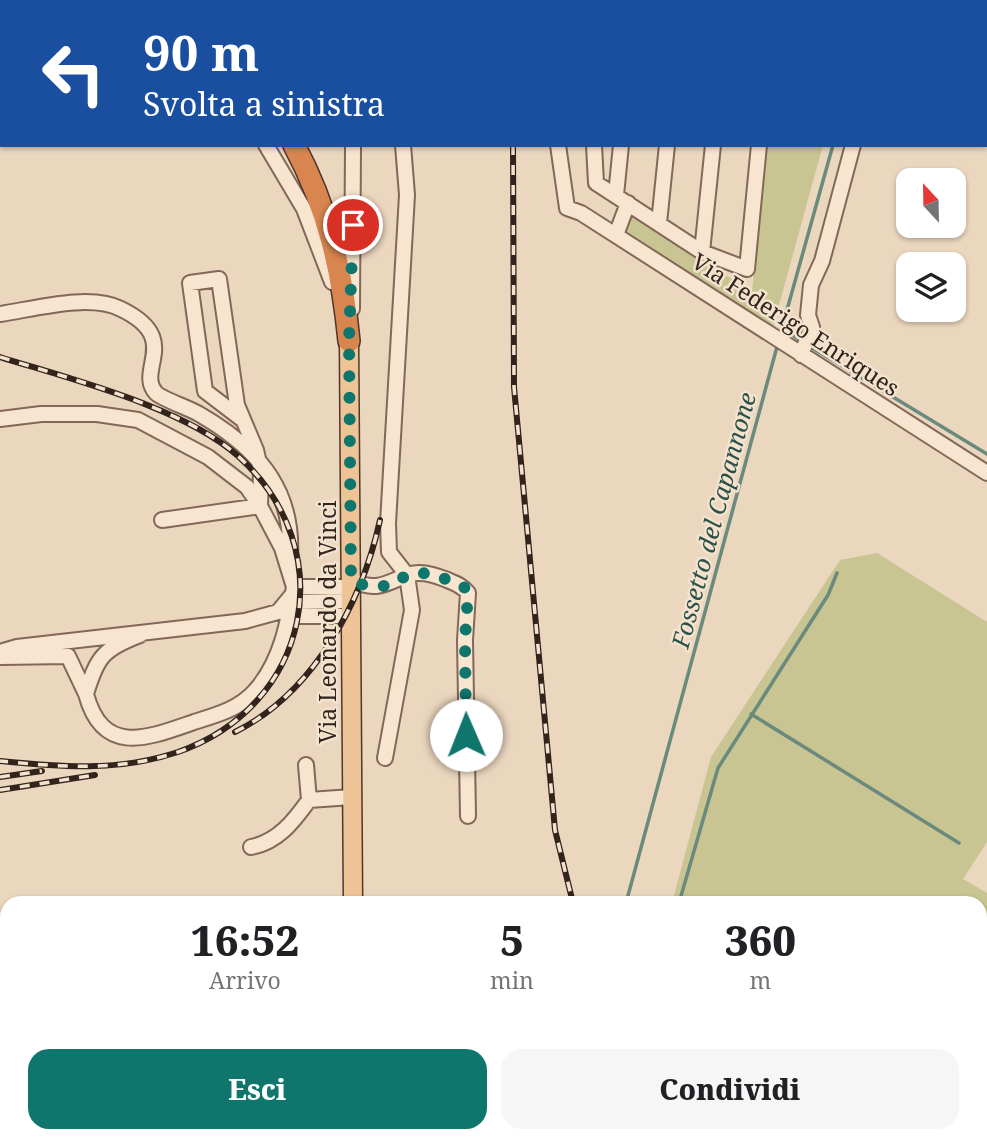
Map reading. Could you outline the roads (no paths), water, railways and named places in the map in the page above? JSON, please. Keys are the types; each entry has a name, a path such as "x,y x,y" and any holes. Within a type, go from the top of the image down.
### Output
{"highway":[{"path":"295,147 320,198 337,249 349,341"}],"main road":[{"name":"Via Leonardo da Vinci","path":"349,341 353,896"}],"street":[{"name":"Via Leonardo da Vinci","path":"267,147 295,191 315,233 349,341"},
{"name":"Via Leonardo da Vinci","path":"349,341 354,265 353,147"},
{"path":"385,758 412,610 407,575 389,552 388,523 407,205 402,147"},
{"name":"Via Federigo Enriques","path":"558,147 567,208 581,213 616,235 759,329 804,344 987,472"},
{"path":"594,147 596,183 702,253 747,269 759,147"},
{"path":"616,235 622,199 621,147"},
{"path":"659,223 667,147"},
{"path":"702,253 713,147"},
{"path":"804,344 811,285 822,261 852,147"},
{"path":"0,654 68,656 98,723 119,738 147,738 226,712 241,704 268,674 290,602 291,550 288,510 258,460 243,420 233,382 219,279 190,283 202,373 208,394 243,420"},
{"path":"0,314 89,302 121,308 148,328 156,340 151,377 152,386 158,395 175,400 234,435 258,460 260,506"},
{"path":"208,394 224,393 233,382"},
{"path":"0,419 41,414 97,414 138,420 208,457 247,487 260,506 289,568"},
{"path":"162,520 260,506"},
{"path":"0,654 17,647 140,635 267,617 290,602 351,596 361,585 380,586 395,583 407,575 427,573 455,583 468,593 465,640 468,816"},
{"path":"290,602 351,596"},
{"path":"86,694 101,656 118,643 140,635"},
{"path":"251,847 265,844 293,823 309,800 306,765"},
{"path":"309,800 352,797"}],"waterway":[{"name":"Fossetto del Capannone","path":"780,335 832,147"},
{"path":"783,329 803,342"},
{"name":"Fossetto del Capannone","path":"628,896 778,343"},
{"path":"809,346 987,454"},
{"path":"681,896 718,768 828,595 837,573"},
{"path":"751,714 959,843"}],"railway":[{"path":"513,147 514,387 555,830 571,896"},
{"path":"0,357 92,385 157,409 215,439 238,456 271,494 291,535 300,579 297,622 283,663 258,700 223,730 178,752 133,763 67,766 0,761"},
{"path":"235,732 263,715 288,694 311,669 330,642 361,582 380,520"},
{"path":"0,777 42,771"},
{"path":"0,790 95,775"}]}
